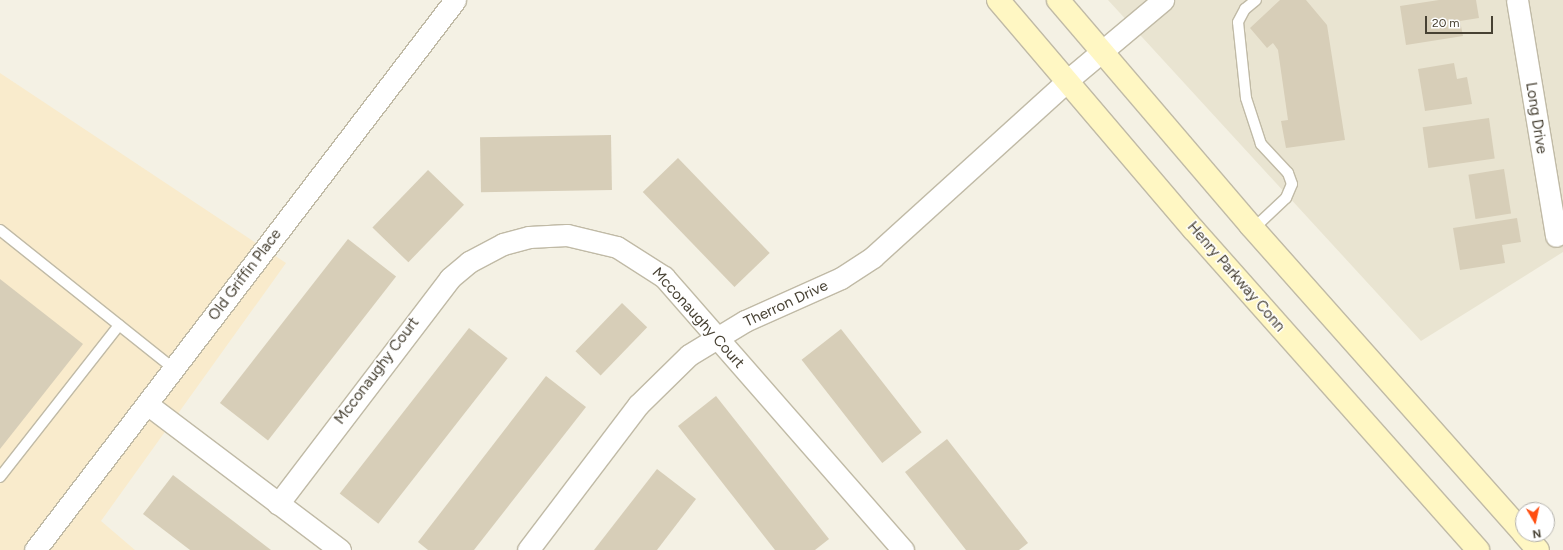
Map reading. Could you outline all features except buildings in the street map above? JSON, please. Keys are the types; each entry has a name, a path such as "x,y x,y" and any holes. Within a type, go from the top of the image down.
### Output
{"street":[{"name":"Old Griffin Place","path":"36,550 456,0"},
{"name":"Henry Parkway Conn","path":"998,0 1069,79 1194,230 1478,550"},
{"path":"1058,0 1253,229 1515,523"},
{"name":"Therron Drive","path":"528,550 646,396 689,355 763,312 819,290 873,257 1069,79 1163,0"},
{"name":"Long Drive","path":"1517,0 1556,236"},
{"name":"Mcconaughy Court","path":"278,504 442,286 469,262 503,244 561,235 617,247 664,277 903,550"},
{"path":"147,404 340,550"},
{"path":"1531,542 1538,550"}],"lane":[{"path":"1253,229 1286,198 1292,184 1288,173 1260,144 1246,98 1238,22 1256,0"},
{"path":"0,230 174,368"},
{"path":"0,477 119,325"}],"shaded area":[{"path":"1108,0 1563,0 1563,252 1421,341"},
{"path":"0,73 286,263 101,521 135,550 0,550"}]}
